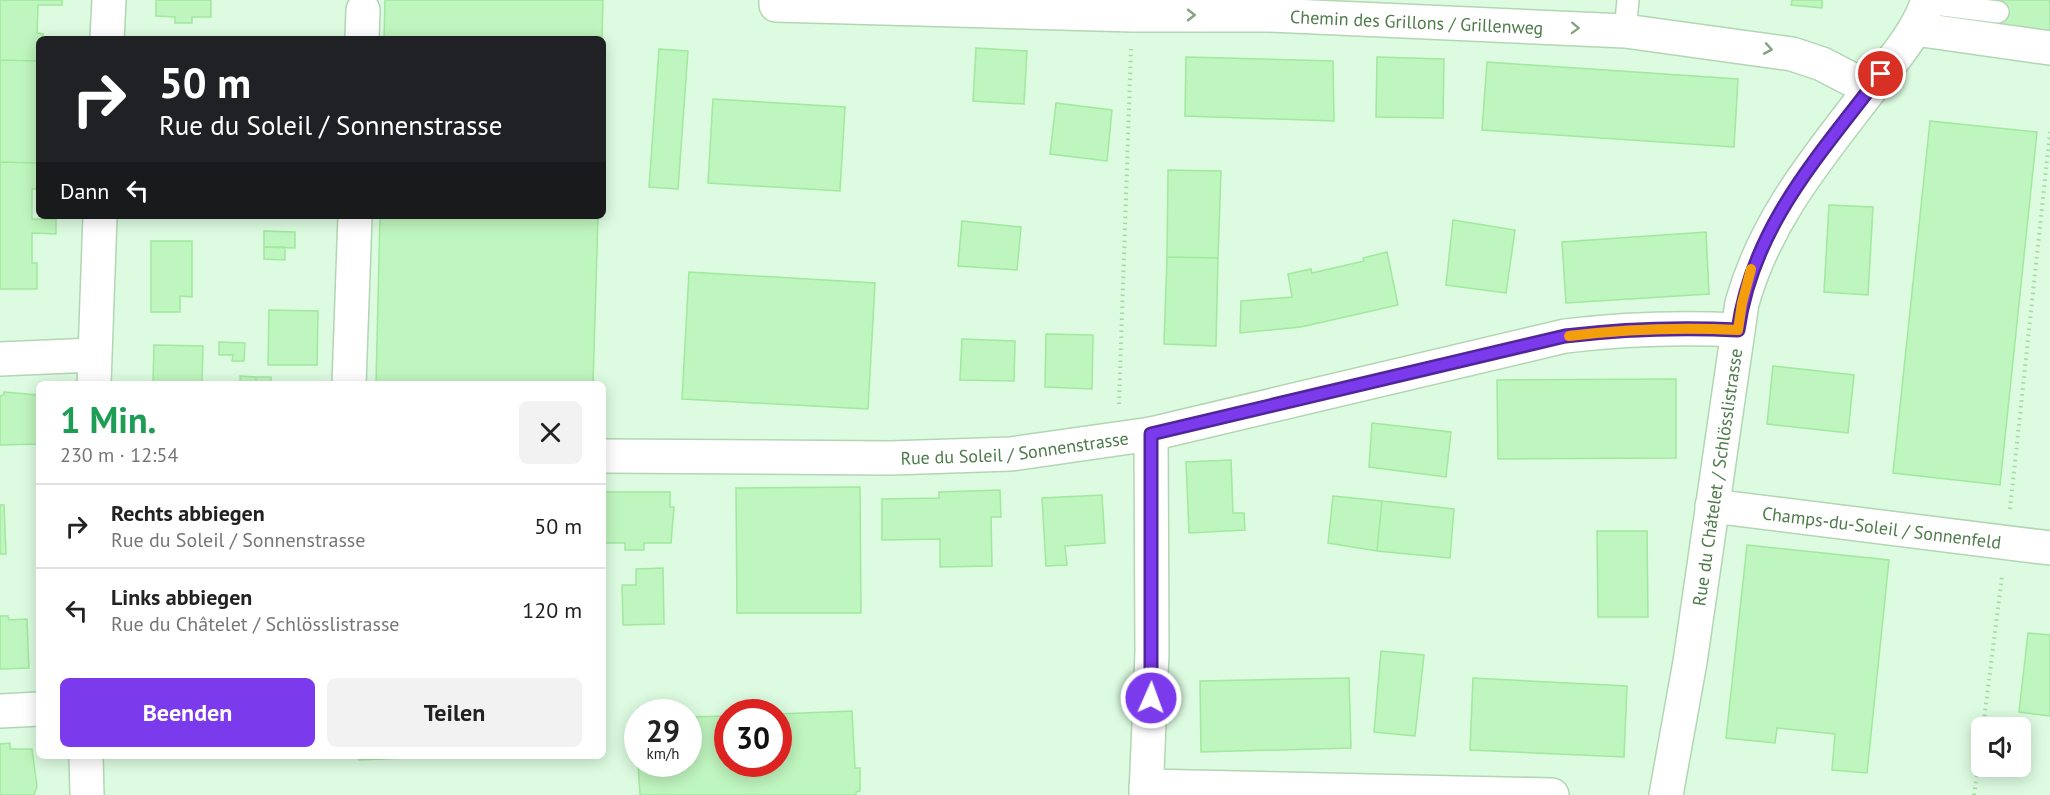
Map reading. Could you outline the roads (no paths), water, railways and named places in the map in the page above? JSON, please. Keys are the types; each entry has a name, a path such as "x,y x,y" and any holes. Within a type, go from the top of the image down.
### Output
{"street":[{"path":"107,36 109,0"},
{"name":"Chemin des Grillons / Grillenweg","path":"776,2 1133,8 1269,15 1627,15 1792,54 1822,64 1870,89"},
{"path":"1923,10 2050,48"},
{"name":"Rue du Châtelet / Schlösslistrasse","path":"1666,795 1690,662 1742,303 1752,268 1766,237 1800,181 1870,89 1923,10"},
{"path":"0,359 94,369 100,219"},
{"path":"349,381 355,219"},
{"name":"Rue du Soleil / Sonnenstrasse","path":"606,456 891,458 1011,454 1151,434 1565,336 1664,327 1738,330"},
{"path":"1151,434 1152,652 1146,791 1552,795"},
{"name":"Champs-du-Soleil / Sonnenfeld","path":"1712,506 2050,548"},
{"path":"0,711 36,709"},
{"path":"86,759 87,795"}],"lane":[{"path":"1923,10 1998,12"}]}
